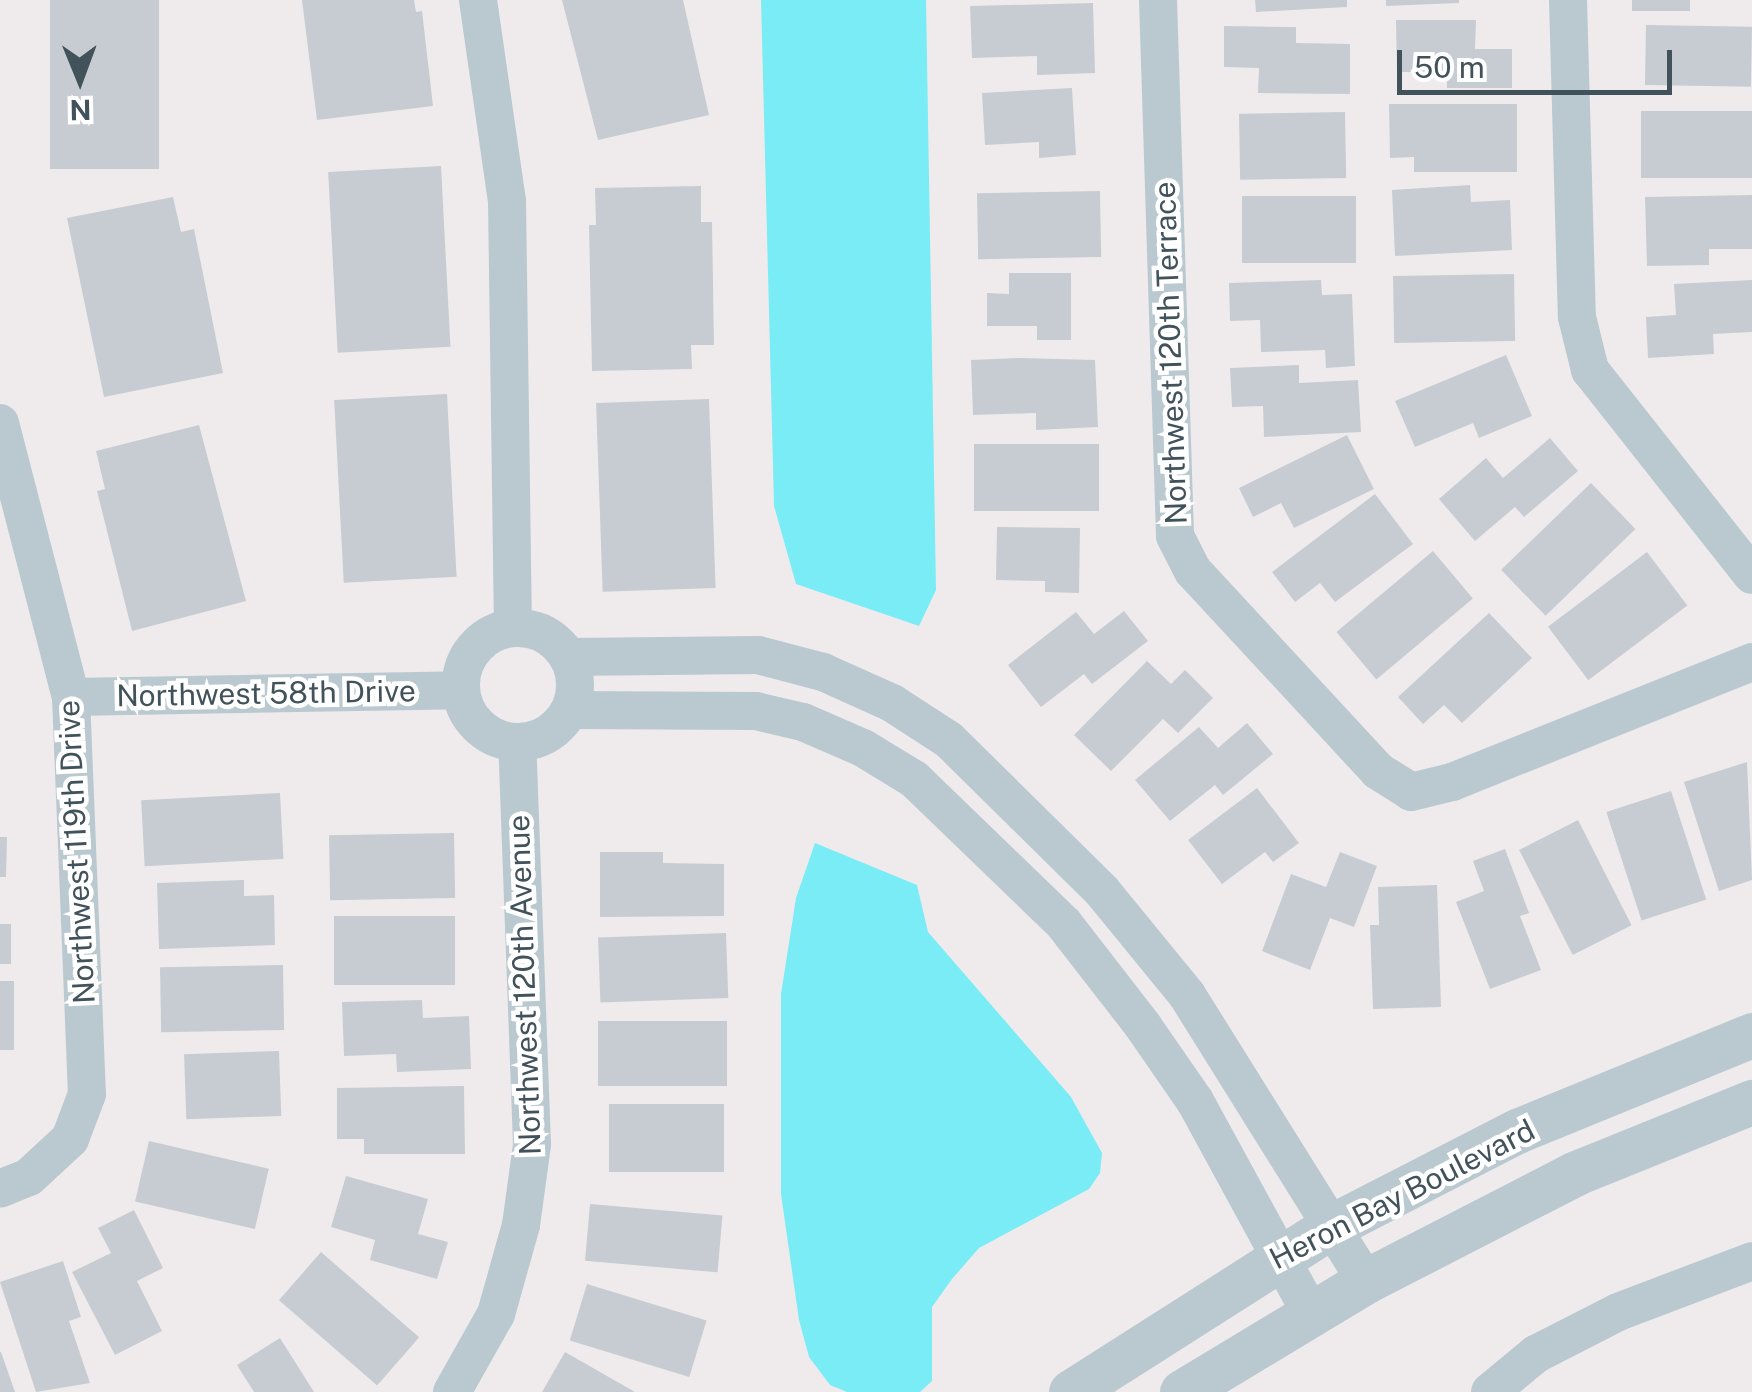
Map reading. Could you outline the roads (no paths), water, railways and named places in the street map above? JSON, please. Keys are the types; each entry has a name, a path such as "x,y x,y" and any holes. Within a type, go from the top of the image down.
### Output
{"street":[{"path":"478,0 507,201 513,628"},
{"name":"Northwest 120th Terrace","path":"1158,0 1175,536 1194,571 1378,771 1411,792 1452,782 1752,662"},
{"path":"1568,0 1577,317 1590,370 1752,575"},
{"name":"Northwest 119th Drive","path":"0,422 71,697 87,1094 70,1139 29,1178 0,1189"},
{"path":"513,628 554,640 568,657 576,692 570,710 548,733 517,742 478,727 460,690 474,648 513,628"},
{"path":"568,657 758,656 823,672 892,703 949,740 1102,890 1187,995 1366,1281"},
{"name":"Northwest 58th Drive","path":"71,697 460,690"},
{"path":"570,710 756,711 863,748 914,780 1064,924 1144,1026 1195,1101 1310,1312"},
{"name":"Northwest 120th Avenue","path":"452,1392 496,1314 521,1225 532,1146 517,742"},
{"name":"Heron Bay Boulevard","path":"1072,1392 1278,1256 1332,1226 1517,1131 1752,1034"},
{"name":"Heron Bay Boulevard","path":"1182,1392 1310,1312 1576,1173 1752,1102"},
{"path":"1490,1392 1536,1354 1618,1312 1752,1260"}],"water":[{"path":"761,0 926,0 936,590 919,626 796,584 774,506"},
{"path":"815,843 917,885 928,932 1071,1097 1102,1153 1100,1173 1089,1189 979,1248 952,1279 932,1307 932,1381 920,1392 847,1392 830,1385 809,1357 799,1320 781,1194 781,994 796,898"}]}
